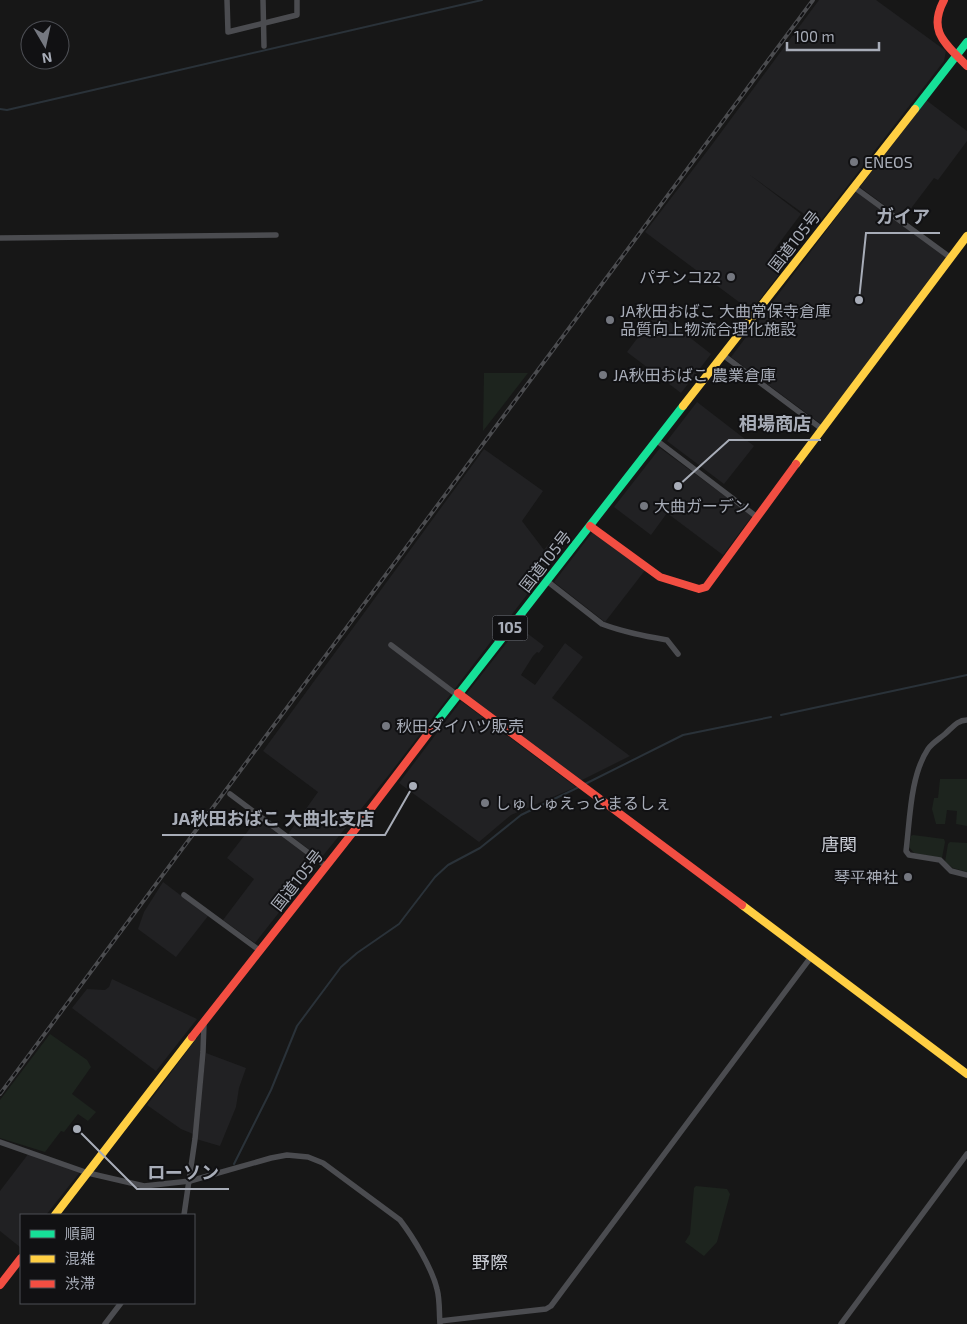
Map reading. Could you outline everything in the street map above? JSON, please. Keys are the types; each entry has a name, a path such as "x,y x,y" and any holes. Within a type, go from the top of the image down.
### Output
{"main road":[{"path":"944,0 936,15 938,31 944,42 967,66"},
{"name":"国道105号","path":"55,1214 967,42"},
{"path":"590,526 660,577 699,589 706,587 967,236"},
{"path":"458,694 967,1074"},
{"path":"0,1285 20,1259"}],"street":[{"path":"227,0 228,32 297,16 297,0"},
{"path":"263,0 264,46"},
{"path":"854,187 951,258"},
{"path":"0,238 276,235"},
{"path":"723,355 822,429"},
{"path":"656,440 757,517"},
{"path":"547,581 602,624 642,636 667,640 678,654"},
{"path":"390,645 458,694"},
{"path":"967,720 960,721 929,748 922,760 915,781 906,851 909,855 940,860 951,871 967,875"},
{"path":"230,794 326,866"},
{"path":"184,894 259,950"},
{"path":"0,1142 88,1173 144,1186 190,1181 265,1159 288,1155 308,1157 323,1163 400,1220 409,1232 432,1274 437,1290 440,1322 546,1309 551,1306 811,957"},
{"path":"184,1214 190,1181 203,1052 204,1021"},
{"path":"841,1324 967,1154"},
{"path":"105,1324 120,1304"}],"shaded area":[{"path":"819,0 876,0 946,51 944,61 818,224 750,175 801,214 771,254 786,265 751,311 645,232"},
{"path":"926,100 967,131 967,141 938,180 934,178 903,219 860,187"},
{"path":"857,190 946,257 821,424 731,357"},
{"path":"657,312 711,354 681,393 627,352"},
{"path":"484,373 528,373 483,431"},
{"path":"697,402 754,446 724,484 667,441"},
{"path":"660,448 752,516 723,555 667,513 651,535 614,507"},
{"path":"484,449 543,491 522,521 544,550 554,537 565,545 388,776 321,858 288,834 318,792 263,751"},
{"path":"595,529 646,569 605,622 554,582"},
{"path":"519,627 544,646 539,653 537,652 533,656 521,675 535,685 565,643 583,657 552,698 630,756 580,781 464,697"},
{"path":"461,701 576,787 511,815 479,842 399,783"},
{"path":"940,779 967,779 967,826 956,824 957,811 947,810 945,824 936,824 932,809 934,798 938,798"},
{"path":"258,818 318,863 255,943 223,920 254,879 227,858"},
{"path":"911,836 944,839 942,858 914,853 909,847"},
{"path":"950,842 967,843 967,872 953,868 945,862"},
{"path":"163,882 208,916 176,957 138,929 144,912"},
{"path":"112,979 197,1019 156,1071 72,1008 87,989 105,990 109,987"},
{"path":"50,1034 87,1060 91,1067 72,1094 96,1112 88,1121 78,1114 64,1132 61,1131 45,1152 0,1138 0,1100"},
{"path":"199,1035 202,1035 201,1054 193,1134 181,1129 147,1105"},
{"path":"206,1053 246,1068 239,1088 236,1107 220,1146 196,1139"},
{"path":"29,1153 80,1172 47,1214 20,1214 20,1247 0,1231 0,1191"},
{"path":"696,1186 727,1189 730,1194 717,1242 704,1256 685,1242 690,1234 694,1188"}],"waterway":[{"path":"0,109 7,110 482,0"},
{"path":"781,715 967,675"},
{"path":"585,784 683,735 771,717"},
{"path":"234,1164 271,1090 297,1026 341,967 357,953 399,924 435,877 448,865 480,848 521,815 579,787"}],"railway":[{"path":"0,1094 813,0"}],"traffic: fast":[{"path":"915,109 967,42"},
{"path":"433,727 683,406"}],"traffic: slow":[{"path":"683,406 915,109"},
{"path":"796,464 967,236"},
{"path":"742,905 967,1074"},
{"path":"56,1214 192,1037"}],"traffic: jam":[{"path":"944,0 939,11 938,29 946,44 967,66"},
{"path":"590,526 660,577 699,589 706,587 796,464"},
{"path":"458,693 742,905"},
{"path":"192,1037 433,727"},
{"path":"0,1285 20,1259"}],"place":[{"name":"ENEOS","path":"854,162"},
{"name":"パチンコ22","path":"731,277"},
{"name":"ガイア","path":"859,300"},
{"name":"JA秋田おばこ 大曲常保寺倉庫 品質向上物流合理化施設","path":"610,320"},
{"name":"JA秋田おばこ 農業倉庫","path":"603,375"},
{"name":"相場商店","path":"678,486"},
{"name":"大曲ガーデン","path":"644,506"},
{"name":"秋田ダイハツ販売","path":"386,726"},
{"name":"JA秋田おばこ 大曲北支店","path":"413,786"},
{"name":"しゅしゅえっとまるしぇ","path":"485,803"},
{"name":"琴平神社","path":"908,877"},
{"name":"ローソン","path":"77,1129"}],"district":[{"name":"唐関","path":"839,845"},
{"name":"野際","path":"490,1263"}]}
